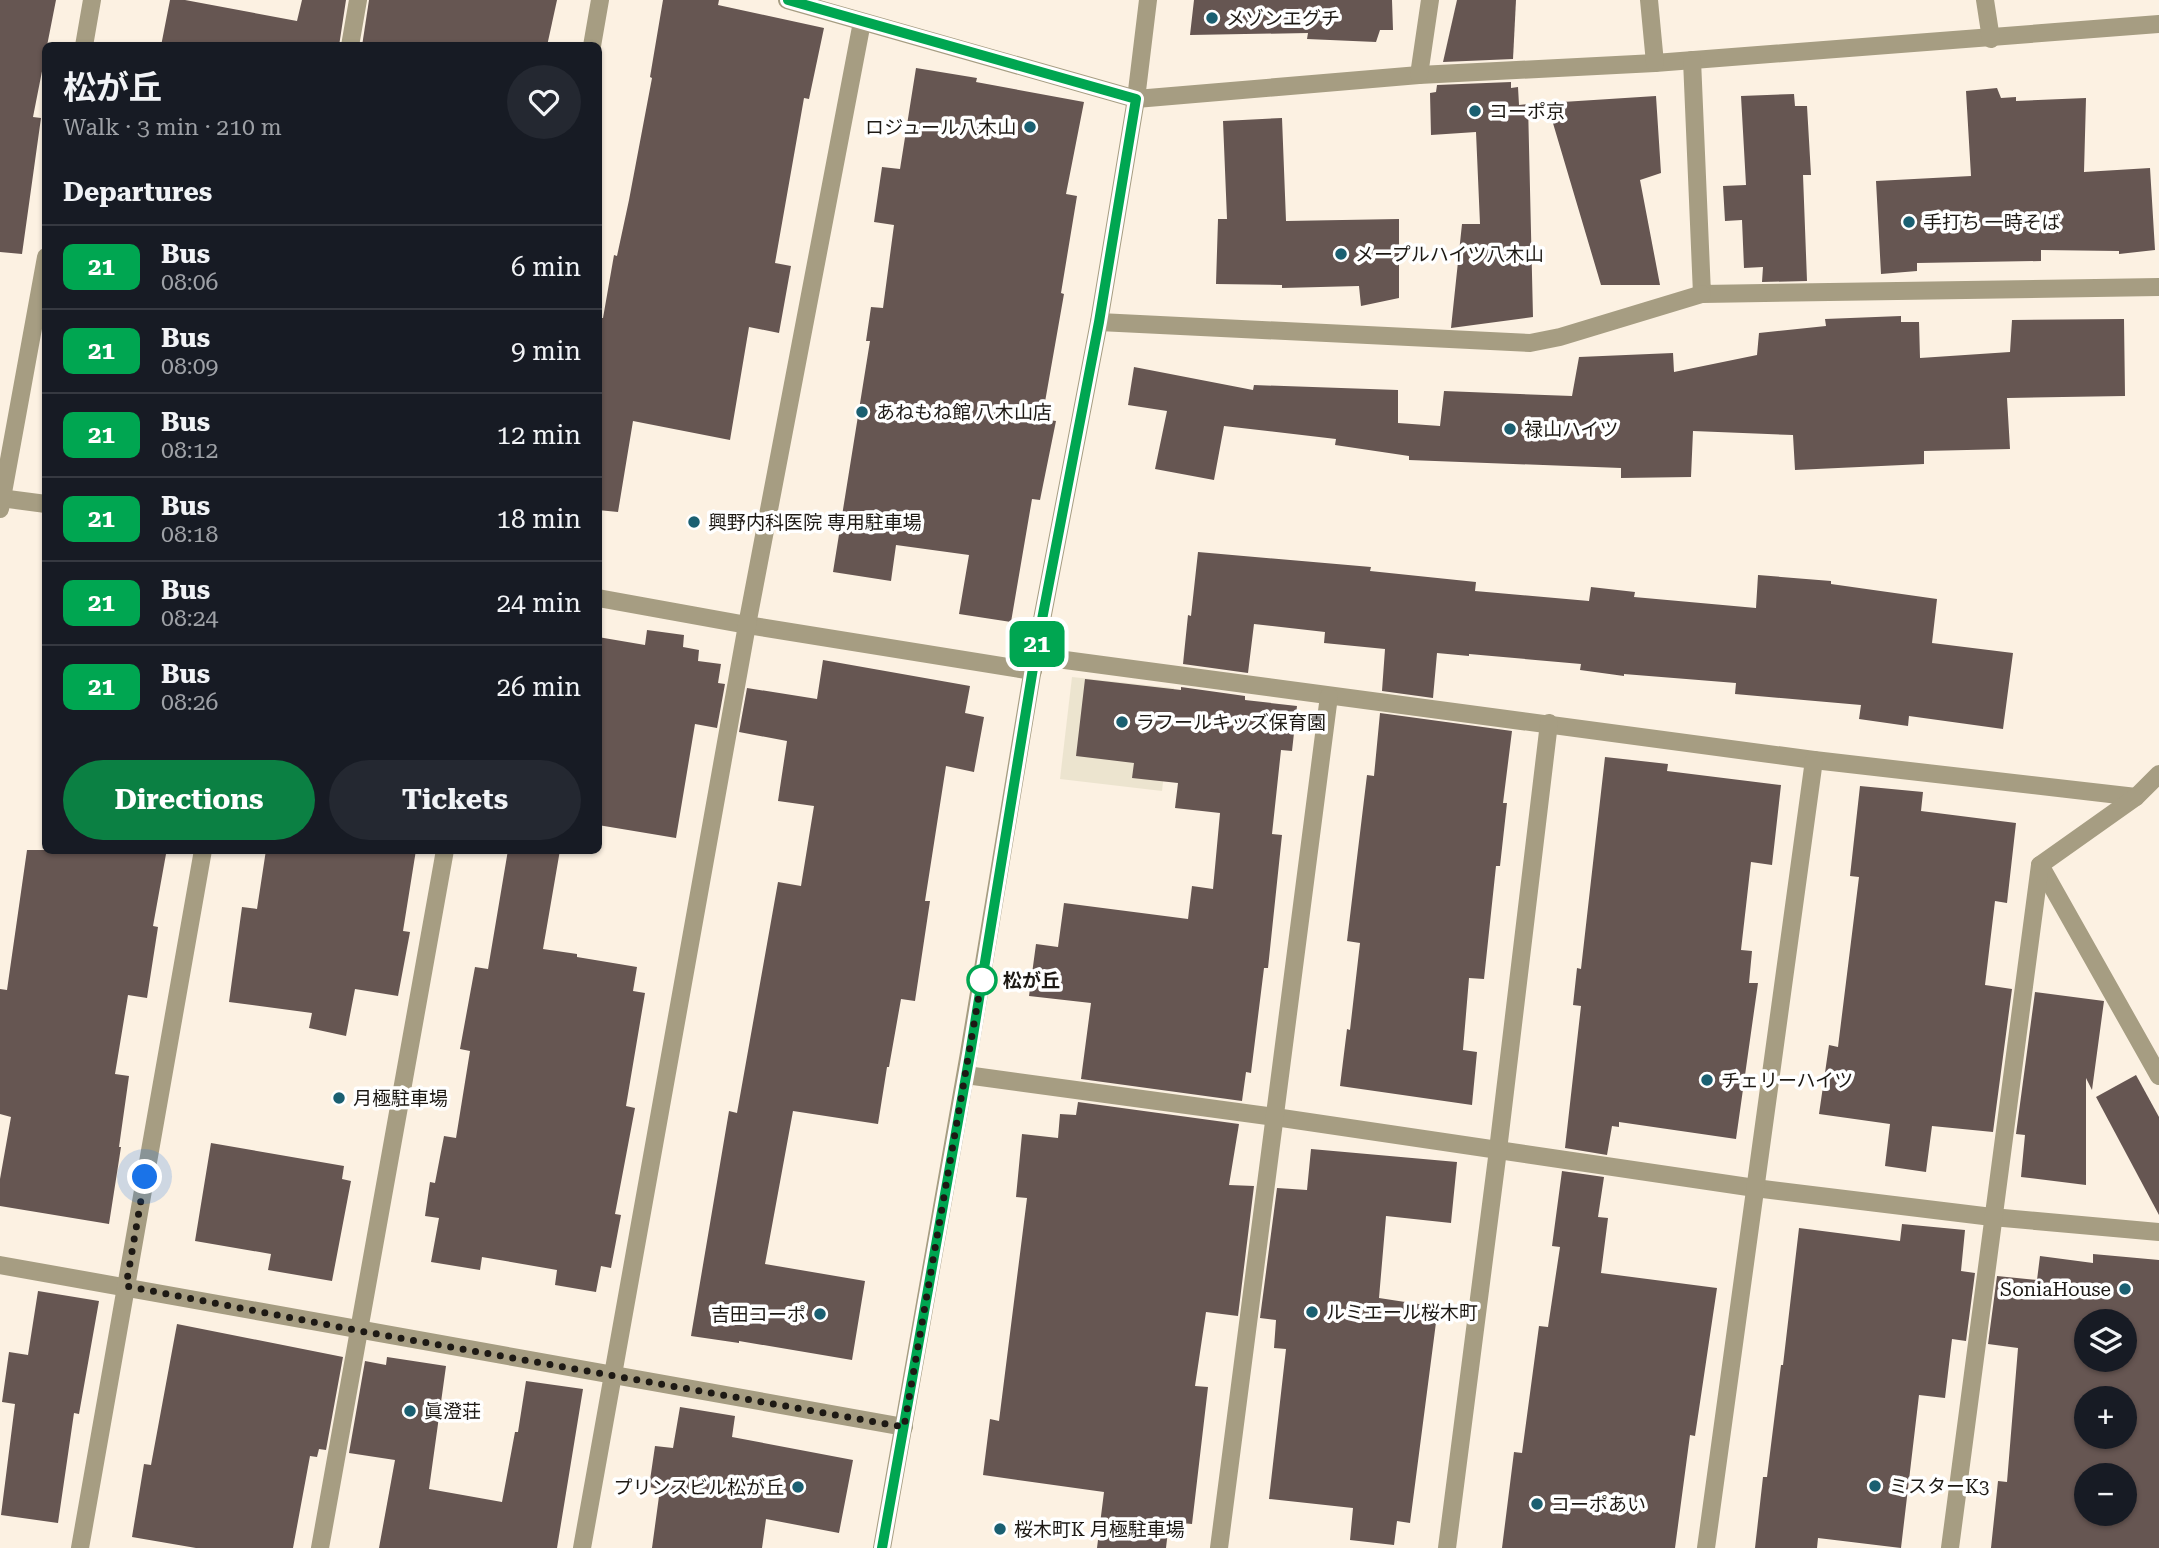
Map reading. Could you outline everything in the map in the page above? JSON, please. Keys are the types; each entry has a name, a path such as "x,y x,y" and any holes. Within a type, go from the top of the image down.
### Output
{"street":[{"path":"85,42 92,0"},
{"path":"351,42 358,0"},
{"path":"593,42 600,0"},
{"path":"788,0 1136,99 1419,75 1656,63 2159,24"},
{"path":"882,1548 966,1075 1034,664 1099,322 1136,99 1148,0"},
{"path":"1419,75 1430,0"},
{"path":"1649,0 1656,63"},
{"path":"1985,0 1991,39"},
{"path":"582,1548 747,625 862,22"},
{"path":"1692,60 1702,294"},
{"path":"42,279 1,501 42,504"},
{"path":"1099,322 1530,343 1560,337 1702,294 2159,287"},
{"path":"602,599 747,625 1034,664 1329,696 1814,760 2136,797"},
{"path":"1219,1548 1329,696"},
{"path":"1447,1548 1549,723"},
{"path":"1706,1548 1814,760"},
{"path":"1950,1548 2040,865 2136,797 2159,774"},
{"path":"80,1548 201,854"},
{"path":"320,1548 444,854"},
{"path":"2040,865 2159,1076"},
{"path":"966,1075 1275,1117 1755,1188 1992,1217 2159,1232"},
{"path":"0,1265 904,1427"}],"shaded area":[{"name":"ラフールキッズ保育園","path":"1072,677 1174,688 1162,791 1060,779"}],"building":[{"path":"0,0 56,0 48,42 42,42 42,71 33,117 41,118 22,254 0,252"},
{"path":"170,0 185,0 297,21 302,0 346,0 340,42 162,42"},
{"path":"369,0 557,0 548,42 363,42"},
{"path":"663,0 719,0 718,5 824,28 809,99 804,98 775,263 791,266 779,333 749,327 730,440 633,421 618,512 602,510 602,318 614,255 617,256 629,200 652,78 650,77"},
{"path":"1194,0 1392,0 1393,30 1380,30 1376,42 1307,39 1308,33 1190,35"},
{"path":"1457,0 1516,0 1513,59 1443,62"},
{"path":"916,68 977,78 976,82 1084,102 1066,194 1077,196 1061,293 1064,294 1042,419 1056,421 1040,500 1032,499 1011,622 959,614 969,555 896,545 891,581 833,572 870,341 866,341 871,307 883,308 894,225 874,222 882,167 900,169"},
{"path":"1511,82 1511,88 1518,87 1519,105 1528,104 1533,317 1451,328 1462,224 1480,224 1476,132 1431,135 1430,93 1436,92 1437,85"},
{"path":"1997,88 2001,98 2016,97 2016,101 2086,98 2084,172 2150,168 2155,250 2119,254 2119,251 2041,250 2041,261 1917,263 1917,271 1881,274 1876,181 1971,176 1966,91"},
{"path":"1794,94 1795,106 1807,106 1811,175 1803,175 1807,281 1762,282 1763,267 1744,268 1742,220 1725,221 1723,186 1746,185 1741,96"},
{"path":"1656,96 1661,173 1640,180 1660,285 1601,285 1547,103"},
{"path":"1282,118 1286,221 1399,219 1399,298 1361,306 1359,286 1282,288 1282,285 1216,284 1218,219 1227,219 1223,121"},
{"path":"1901,316 1901,322 1919,322 1920,358 2010,352 2012,320 2124,319 2125,396 2007,398 2010,449 1924,451 1924,464 1795,470 1793,435 1693,431 1691,477 1621,478 1621,468 1409,460 1409,456 1335,445 1336,439 1224,426 1214,480 1155,469 1167,411 1128,405 1134,367 1253,390 1254,385 1398,390 1398,423 1440,426 1444,391 1572,396 1579,357 1673,353 1674,372 1757,355 1759,333 1826,326 1825,319"},
{"path":"1198,552 1371,567 1370,571 1476,582 1475,591 1589,601 1591,587 1635,592 1634,597 1756,608 1758,575 1831,581 1831,584 1937,599 1932,643 2013,653 2003,729 1909,716 1908,726 1859,719 1861,705 1735,694 1736,683 1624,676 1580,670 1581,664 1469,654 1437,653 1433,698 1382,691 1385,649 1324,643 1325,632 1254,624 1248,673 1183,664"},
{"path":"647,630 684,635 683,647 699,650 698,661 721,664 718,683 725,684 717,728 695,724 676,838 602,826 602,638 645,645"},
{"path":"823,660 970,686 965,713 984,717 974,772 946,766 925,901 930,901 915,1001 901,999 878,1124 793,1111 765,1264 865,1281 852,1360 739,1341 691,1336 729,1111 737,1113 778,882 801,886 814,806 778,801 787,741 739,732 747,688 817,699"},
{"path":"1085,679 1181,690 1181,687 1245,696 1245,700 1297,706 1292,751 1281,750 1272,834 1282,835 1268,968 1264,968 1251,1073 1246,1072 1242,1101 1081,1079 1091,1003 1029,996 1036,944 1058,947 1064,903 1188,919 1192,886 1213,889 1220,813 1175,808 1178,783 1132,778 1134,763 1076,756"},
{"path":"1380,713 1512,731 1503,803 1507,803 1500,866 1496,866 1484,979 1469,978 1463,1050 1477,1052 1472,1105 1340,1086 1347,1029 1350,1030 1360,943 1347,941 1367,775 1374,776"},
{"path":"1605,757 1668,764 1667,771 1781,785 1772,865 1751,862 1741,950 1752,951 1749,983 1758,983 1736,1139 1619,1122 1619,1127 1612,1126 1607,1155 1565,1148 1581,1006 1573,1005 1577,968 1581,969"},
{"path":"1860,786 1923,792 1921,811 2016,823 2007,903 1995,901 1985,985 2012,989 1993,1132 1932,1126 1926,1172 1885,1166 1890,1124 1819,1114 1829,1045 1838,1047 1859,877 1850,876"},
{"path":"27,850 42,850 42,854 166,854 153,926 158,927 147,998 128,995 115,1074 129,1076 109,1224 0,1206 0,1179 11,1117 0,1114 0,989 7,990"},
{"path":"265,854 415,854 403,931 410,932 398,996 355,989 346,1036 309,1028 312,1013 229,1002 242,907 257,909"},
{"path":"507,854 559,854 543,949 637,967 633,991 645,993 626,1106 635,1108 615,1214 621,1215 611,1268 601,1266 596,1292 555,1285 557,1270 482,1257 480,1270 431,1262 439,1218 425,1216 430,1182 435,1183 444,1136 456,1138 470,1051 460,1049 475,967 488,969"},
{"path":"2035,992 2104,1001 2092,1090 2086,1078 2086,1185 2021,1177 2025,1135 2016,1134"},
{"path":"2136,1075 2159,1117 2159,1215 2096,1097"},
{"path":"1078,1102 1239,1124 1229,1185 1254,1186 1238,1316 1206,1312 1195,1386 1208,1387 1192,1524 1169,1522 1166,1548 1097,1548 1104,1492 983,1475 990,1419 999,1421 1027,1198 1016,1197 1022,1134 1058,1138 1060,1114 1076,1115"},
{"path":"211,1143 344,1166 342,1179 351,1181 332,1281 268,1270 271,1254 195,1241"},
{"path":"1311,1149 1457,1162 1451,1223 1386,1216 1379,1298 1438,1307 1410,1523 1397,1521 1394,1545 1350,1540 1353,1508 1269,1499 1286,1349 1274,1348 1276,1320 1260,1318 1277,1188 1307,1190"},
{"path":"1562,1171 1604,1177 1598,1217 1608,1218 1601,1273 1717,1288 1695,1436 1690,1435 1675,1548 1502,1548 1514,1452 1522,1453 1539,1326 1548,1327 1560,1247 1552,1246"},
{"path":"1902,1224 1965,1230 1961,1271 1975,1273 1966,1341 1952,1339 1945,1398 1919,1395 1901,1548 1818,1538 1817,1548 1755,1548 1763,1477 1767,1477 1783,1365 1799,1228 1900,1241"},
{"path":"2093,1254 2159,1260 2159,1548 1991,1548 1998,1481 2007,1482 2018,1348 1988,1344 1997,1276 2037,1280 2040,1256 2093,1263"},
{"path":"38,1291 99,1301 79,1414 74,1413 58,1523 1,1515 15,1404 2,1402 9,1352 28,1355"},
{"path":"177,1324 343,1357 326,1450 319,1449 317,1457 310,1456 293,1548 196,1548 132,1537 144,1464 151,1465"},
{"path":"387,1357 446,1366 429,1489 502,1502 526,1381 583,1389 557,1548 379,1548 395,1460 349,1453 365,1361 386,1365"},
{"path":"680,1407 735,1416 732,1437 853,1460 839,1533 766,1519 762,1548 652,1548 660,1489 649,1487 655,1446 673,1448"}],"bus line":[{"name":"21","path":"788,0 1136,99 1099,322 1035,656 970,1054 882,1548"}],"place":[{"name":"メゾンエグチ","path":"1212,18"},
{"name":"コーポ京","path":"1475,111"},
{"name":"ロジュール八木山","path":"1030,127"},
{"name":"手打ち 一時そば","path":"1909,222"},
{"name":"メープルハイツ八木山","path":"1341,254"},
{"name":"あねもね館 八木山店","path":"862,412"},
{"name":"禄山ハイツ","path":"1510,429"},
{"name":"興野内科医院 専用駐車場","path":"694,522"},
{"name":"ラフールキッズ保育園","path":"1122,722"},
{"name":"松が丘","path":"982,980"},
{"name":"チェリーハイツ","path":"1707,1080"},
{"name":"月極駐車場","path":"339,1098"},
{"name":"SoniaHouse","path":"2125,1289"},
{"name":"ルミエール桜木町","path":"1312,1312"},
{"name":"吉田コーポ","path":"820,1314"},
{"name":"眞澄荘","path":"410,1411"},
{"name":"ミスターK3","path":"1875,1486"},
{"name":"プリンスビル松が丘","path":"798,1487"},
{"name":"コーポあい","path":"1537,1504"},
{"name":"桜木町K 月極駐車場","path":"1000,1529"}],"route":[{"path":"145,1177 126,1286 360,1331 904,1427 983,972 982,980"}]}
